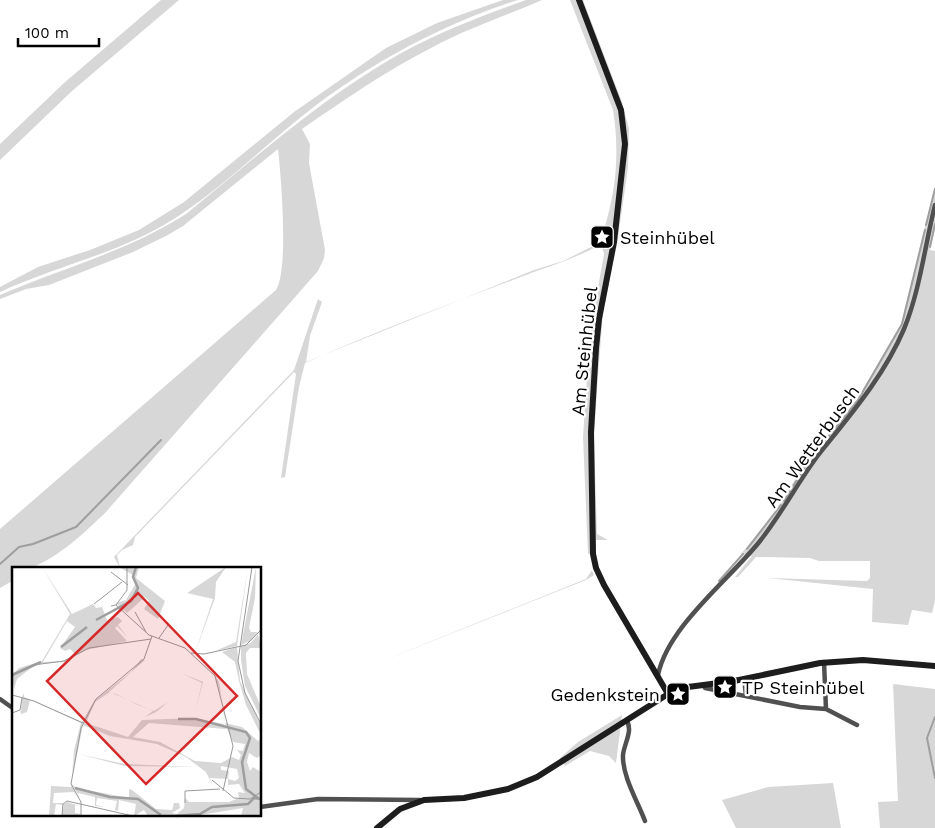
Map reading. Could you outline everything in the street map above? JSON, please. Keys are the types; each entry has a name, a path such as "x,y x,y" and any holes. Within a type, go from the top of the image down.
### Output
{"street":[{"name":"Am Steinhübel","path":"579,0 621,110 625,144 614,242 601,309 596,348 591,432 593,554 596,568 604,585 668,694"},
{"name":"Am Wetterbusch","path":"658,675 669,648 699,606 760,541 786,505 810,466 873,385 894,348 910,312 935,204"},
{"path":"261,807 318,799 424,800 464,798 515,786 537,777 668,694 688,687 744,679 824,662 863,660 935,666"},
{"path":"824,662 826,709"},
{"path":"744,679 746,695"},
{"path":"704,686 800,707 826,709 857,725"},
{"path":"0,699 12,707"},
{"path":"624,722 630,727 623,757 626,772 645,821"},
{"path":"397,800 400,809"},
{"path":"377,828 400,809 424,800"}],"shaded area":[{"path":"161,0 179,0 72,91 0,160 0,144 64,83"},
{"path":"503,0 518,0 464,20 412,44 362,73 315,106 230,177 177,217 134,240 0,292 0,287 38,267 90,250 139,230 184,202 294,112 386,48 437,23"},
{"path":"526,0 542,0 446,40 399,65 302,129 310,144 309,163 325,250 324,258 318,271 105,513 53,557 33,567 12,567 12,581 0,588 0,529 276,290 280,279 283,243 278,149 183,226 166,236 133,252 49,285 26,289 0,299 0,295 118,249 164,227 186,214 318,108 374,69 433,37"},
{"path":"570,0 583,0 622,102 629,129 628,168 617,244 603,312 598,376 594,436 597,534 608,540 596,540 596,553 588,554 583,437 590,333 604,254 601,244 569,259 457,301 534,270 563,261 597,244 604,229 615,178 615,124 613,110"},
{"path":"935,186 935,229 930,250 935,251 935,601 932,613 912,610 908,625 872,622 873,589 768,578 867,581 870,578 870,561 819,561 810,558 756,557 738,577 735,577 752,556 741,554 772,516 808,459 856,401 901,324"},
{"path":"318,299 322,302 310,336 306,362 324,355 305,363 299,387 285,477 281,478 296,374 294,372 135,537 133,545 122,550 117,555 119,567 114,557 294,370"},
{"path":"457,301 324,355 382,330"},
{"path":"592,570 594,575 586,580 370,666 586,579"},
{"path":"893,684 935,689 935,828 880,828 878,802 898,801"},
{"path":"622,715 616,763 609,756 590,751 565,766 560,758 578,742"},
{"path":"833,783 841,828 736,828 722,800 768,787"}],"waterway":[{"path":"926,225 935,189"},
{"path":"930,247 935,224"},
{"path":"829,436 858,400 902,324 925,230"},
{"path":"0,564 19,547 33,544 76,527 161,440"},
{"path":"784,501 810,459 825,440"},
{"path":"747,549 781,505"},
{"path":"719,581 743,554"},
{"path":"935,717 927,738 935,778"}],"place":[{"name":"Steinhübel","path":"602,237"},
{"name":"TP Steinhübel","path":"725,687"},
{"name":"Gedenkstein","path":"678,694"}]}
